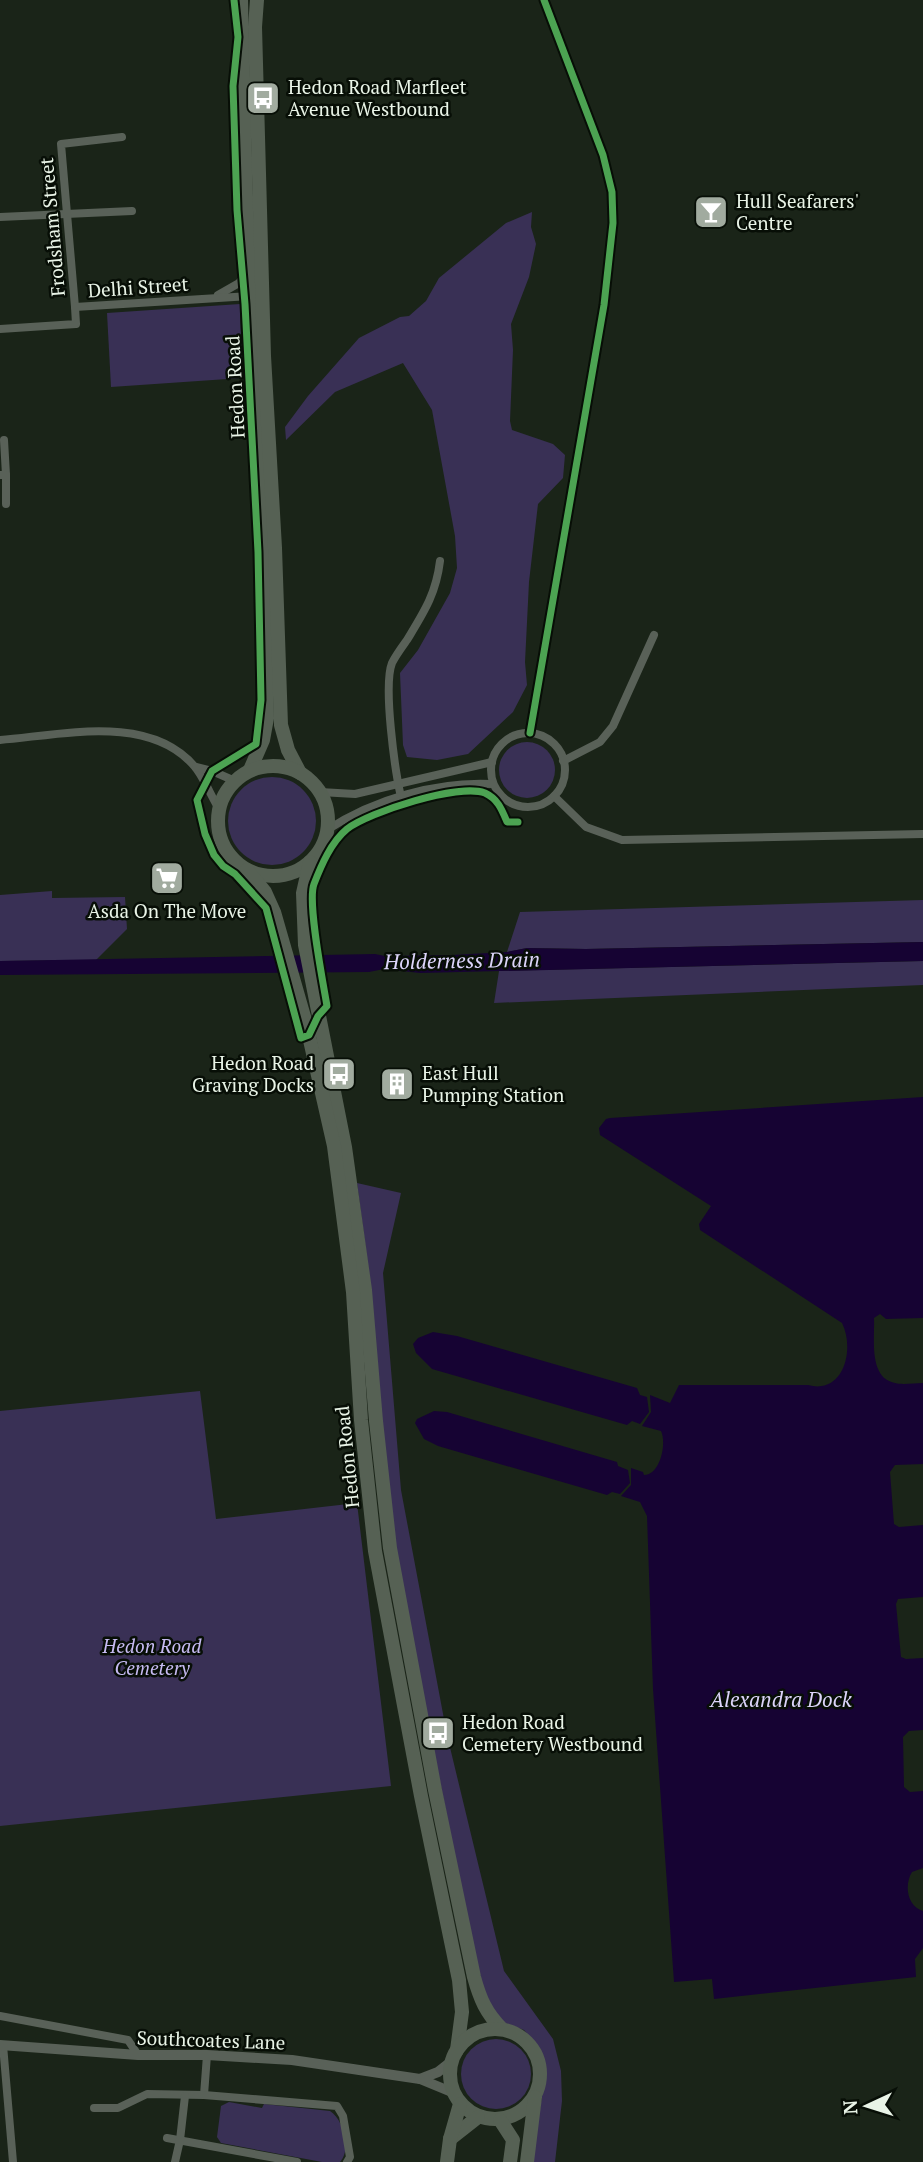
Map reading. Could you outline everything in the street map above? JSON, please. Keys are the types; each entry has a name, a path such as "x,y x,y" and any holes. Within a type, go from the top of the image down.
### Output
{"highway":[{"name":"Hedon Road","path":"242,0 249,270 263,560 267,718 263,740 250,770"},
{"name":"Hedon Road","path":"257,0 255,27 261,264 281,725 288,750 300,773"},
{"path":"269,766 285,767 300,773 320,792 328,817 327,830 321,847 310,862 296,871 280,876 247,870 234,860 223,844 218,822 219,809 228,789 250,770 269,766"},
{"name":"Hedon Road","path":"310,862 303,893 305,945 345,1147 365,1290 390,1548 435,1790 474,1978 481,2003 502,2029"},
{"name":"Hedon Road","path":"247,870 271,903 307,1027 334,1146 353,1292 361,1420 375,1551 459,1979 462,2012 454,2055"},
{"path":"447,2162 457,2099 450,2072 454,2055 466,2040 477,2033 502,2029 522,2038 536,2054 540,2068 527,2162"},
{"path":"457,2099 478,2117 500,2120 521,2112 536,2096"},
{"path":"450,2139 478,2117"},
{"path":"500,2120 513,2140 510,2162"}],"street":[{"path":"530,733 604,305 613,223 612,192 603,155 544,0"},
{"name":"Frodsham Street","path":"75,307 61,144 122,137"},
{"path":"0,217 132,211"},
{"name":"Delhi Street","path":"212,298 239,283 249,270"},
{"name":"Delhi Street","path":"0,329 76,324 75,307 250,296"},
{"path":"4,440 6,504"},
{"path":"401,797 388,702 390,676 392,664 425,611 437,584 440,561"},
{"path":"563,761 600,742 613,726 654,635"},
{"path":"0,740 127,732 151,737 177,751 196,768 219,809"},
{"path":"530,733 551,742 563,761 564,773 561,786 554,796 538,806 520,807 499,794 493,784 492,762 499,747 506,741 530,733"},
{"path":"320,792 355,794 492,762"},
{"path":"196,768 212,771 235,781"},
{"path":"327,830 377,803 475,783 493,784"},
{"path":"554,796 586,827 622,840 923,834"},
{"path":"0,2016 128,2040 138,2055"},
{"path":"1,2045 13,2162"},
{"name":"Southcoates Lane","path":"1,2045 138,2055 207,2055 292,2060 420,2079 457,2099"},
{"path":"204,2095 207,2055"},
{"path":"420,2079 438,2071 454,2055"},
{"path":"94,2108 118,2108 146,2095 204,2095 337,2106 343,2116 350,2157 347,2162"},
{"path":"175,2162 185,2096"},
{"path":"167,2138 297,2162"}],"green space":[{"path":"532,212 531,227 536,244 529,277 511,324 513,350 510,421 512,430 553,444 565,455 563,478 538,504 529,582 525,662 527,685 513,712 468,754 437,760 407,757 403,745 400,673 418,650 450,593 457,568 455,536 432,410 403,363 335,392 286,440 285,427 308,396 359,338 400,317 409,316 426,301 439,278 506,223"},
{"path":"240,304 242,378 111,387 107,313"},
{"path":"521,742 533,742 543,746 551,754 555,770 551,786 543,794 533,798 521,798 511,794 503,786 499,776 499,764 503,754 511,746"},
{"path":"263,777 281,777 297,784 309,796 316,812 316,830 309,846 297,858 281,865 263,865 247,858 235,846 228,830 228,812 235,796 247,784"},
{"path":"52,891 52,898 125,897 127,929 96,960 0,961 0,895"},
{"path":"923,900 923,942 527,948 507,952 520,912"},
{"path":"923,961 923,985 494,1003 499,971"},
{"path":"357,1183 401,1193 383,1273 401,1490 447,1735 504,1971 553,2039 561,2071 562,2101 555,2162 532,2162 546,2069 537,2046 524,2030 505,2023 485,2005 393,1549 371,1288"},
{"name":"Hedon Road Cemetery","path":"200,1391 216,1519 357,1503 391,1786 0,1826 0,1411"},
{"path":"496,2039 521,2049 531,2074 521,2099 496,2109 471,2099 461,2074 471,2049"},
{"path":"229,2102 262,2108 264,2104 330,2111 342,2127 346,2142 344,2156 340,2162 322,2162 221,2143 217,2137 221,2106"}],"water":[{"name":"Holderness Drain","path":"923,942 923,961 420,973 384,969 369,972 0,975 0,961 452,955 507,952 527,948"},
{"name":"Alexandra Dock","path":"923,1097 923,1318 886,1319 880,1314 874,1318 874,1336 877,1366 886,1380 898,1384 923,1383 923,1464 895,1465 890,1472 894,1524 899,1527 923,1525 923,1597 898,1599 896,1604 901,1657 923,1658 923,1730 909,1731 903,1737 904,1787 910,1792 923,1791 923,1868 912,1872 908,1889 913,1905 923,1911 923,1948 915,1959 916,1977 714,1999 712,1979 674,1982 653,1689 647,1516 640,1502 621,1496 631,1485 631,1468 643,1472 644,1475 650,1474 661,1458 661,1431 642,1426 651,1412 650,1395 670,1403 679,1385 820,1386 830,1383 838,1377 843,1368 846,1334 842,1323 700,1230 699,1224 711,1206 600,1135 599,1128 610,1118"},
{"path":"433,1332 457,1336 637,1388 640,1395 647,1397 649,1412 640,1424 632,1421 627,1425 432,1369 416,1353 413,1344 418,1338"},
{"path":"434,1411 447,1412 617,1462 618,1466 628,1470 630,1483 620,1494 612,1492 607,1495 438,1446 424,1439 415,1423 417,1419"}],"cycle path":[{"path":"234,0 238,37 233,86 237,210 245,304 258,552 261,700 256,744 212,771 197,800 205,834 214,855 266,908 301,1038 309,1035 318,1016 327,1006 316,943 312,893 323,862 341,834 358,822 393,808 456,792 485,793 496,802 507,822 518,822"},
{"path":"530,733 604,305 613,223 612,192 603,155 544,0"}],"place":[{"name":"Hedon Road Marfleet Avenue Westbound","path":"263,98"},
{"name":"Hull Seafarers' Centre","path":"711,212"},
{"name":"Asda On The Move","path":"167,878"},
{"name":"Hedon Road Graving Docks","path":"339,1074"},
{"name":"East Hull Pumping Station","path":"397,1084"},
{"name":"Hedon Road Cemetery Westbound","path":"438,1733"}]}
